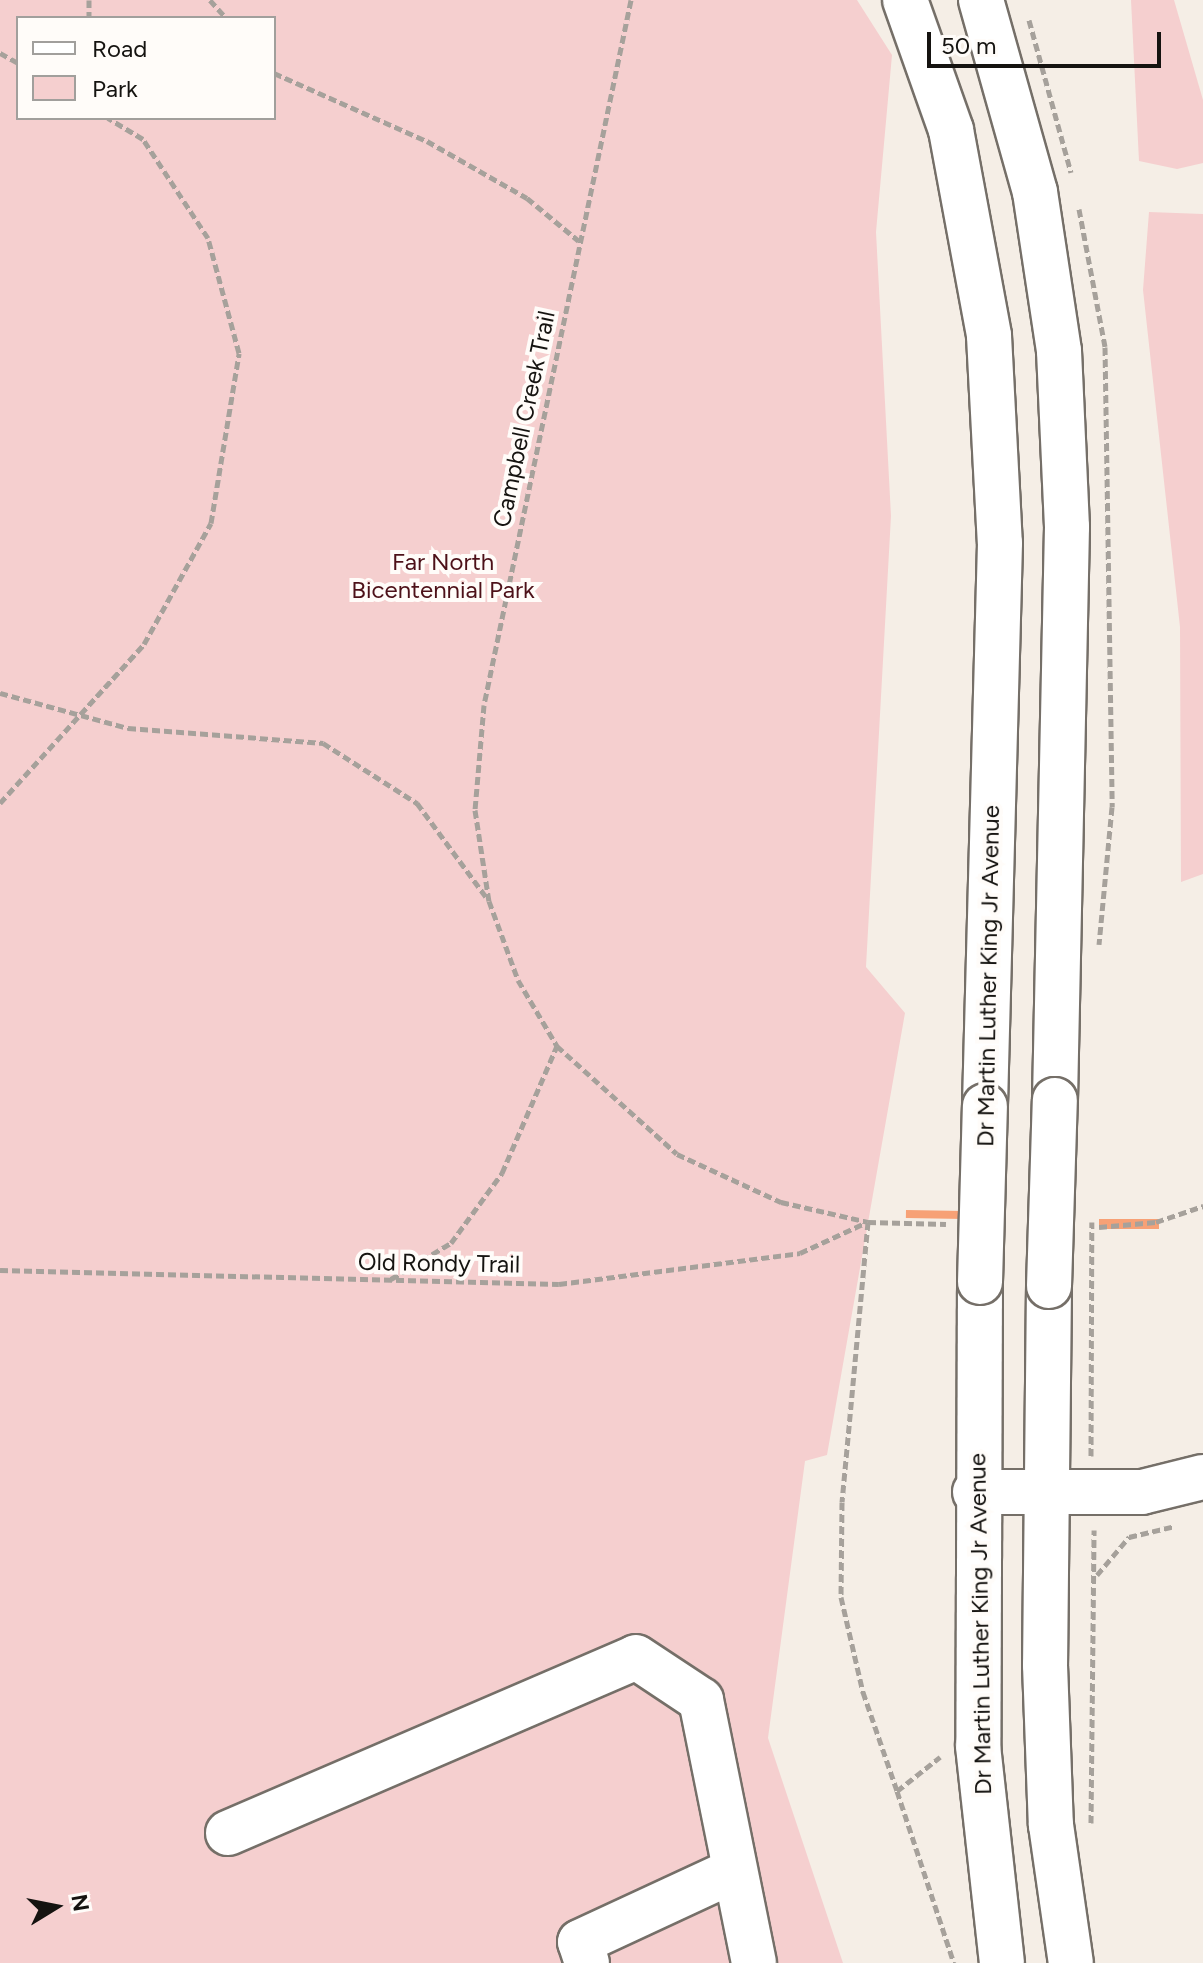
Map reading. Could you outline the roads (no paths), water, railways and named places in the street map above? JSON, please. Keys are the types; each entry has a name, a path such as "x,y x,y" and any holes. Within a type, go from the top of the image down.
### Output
{"street":[{"name":"Dr Martin Luther King Jr Avenue","path":"905,0 951,130 989,336 1000,543 975,1492 978,1746 1001,1951"},
{"path":"981,0 1035,192 1059,351 1067,527 1046,1492 1051,1825 1071,1963"},
{"path":"975,1492 1142,1492 1203,1477"},
{"path":"228,1833 636,1657 701,1700 733,1871 754,1963"},
{"path":"587,1963 580,1942 733,1871"}],"park label":[{"name":"Far North Bicentennial Park","path":"443,576"}]}
